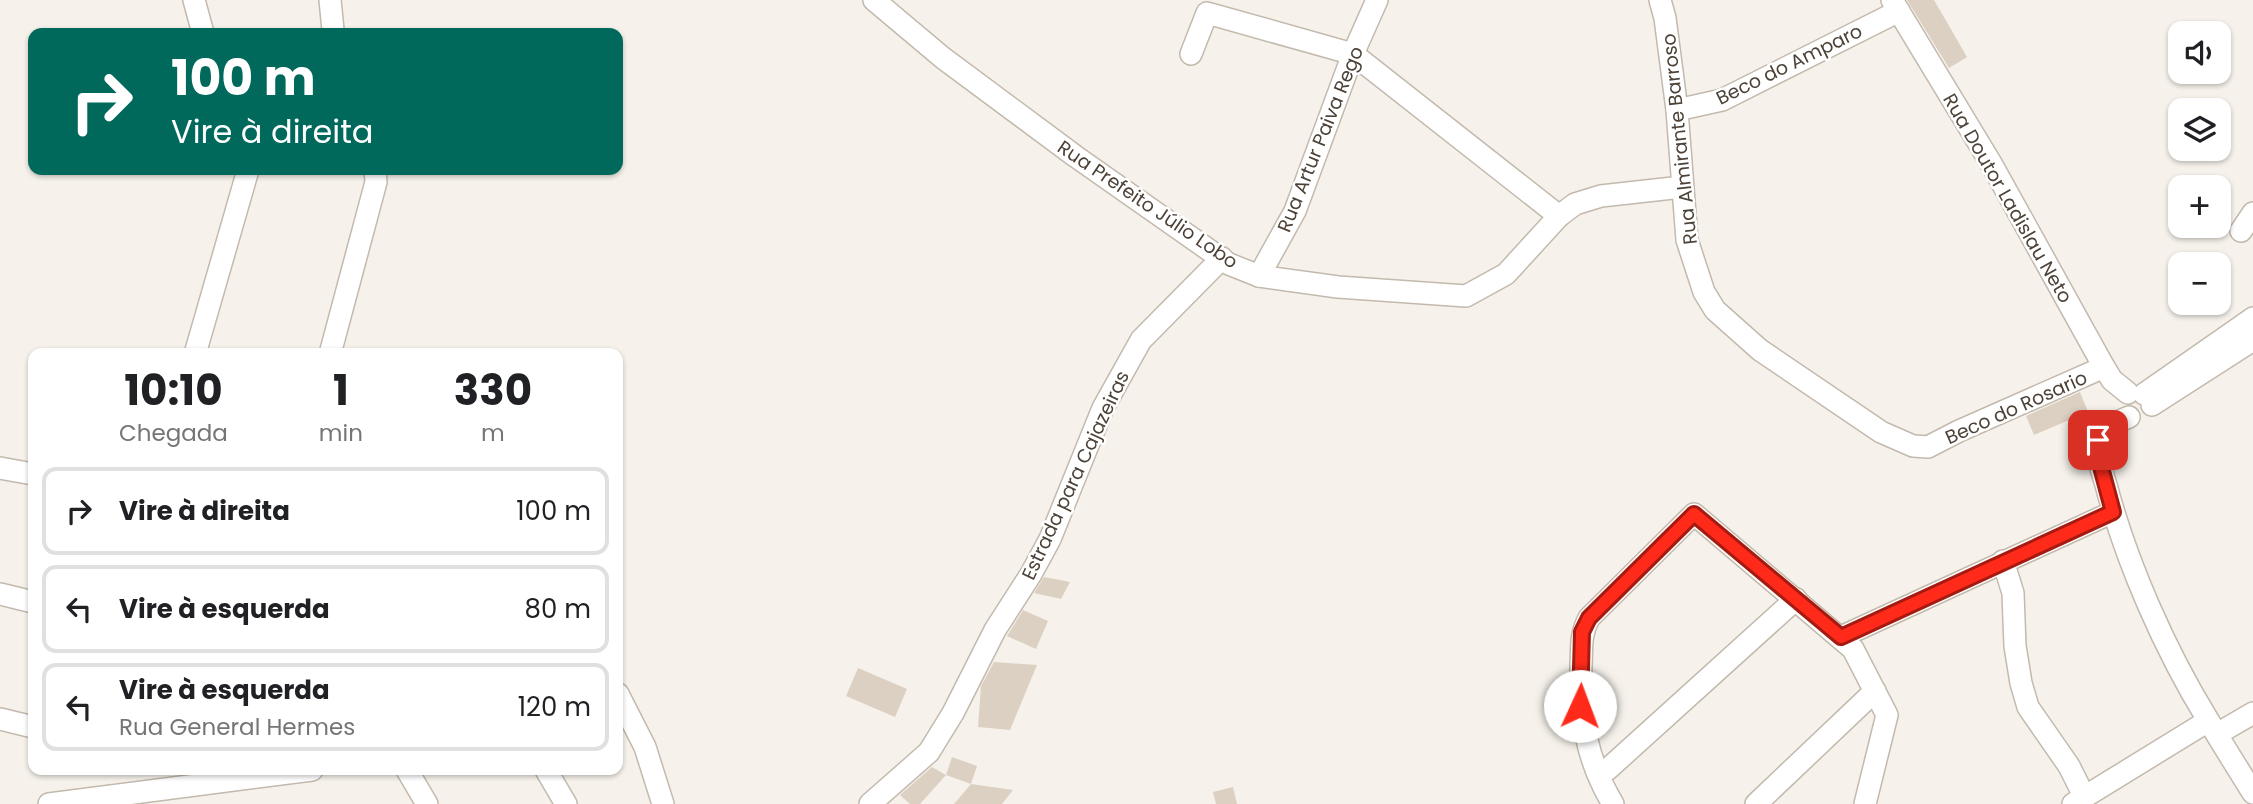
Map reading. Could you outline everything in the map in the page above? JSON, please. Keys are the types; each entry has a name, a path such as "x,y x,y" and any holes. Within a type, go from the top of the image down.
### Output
{"street":[{"path":"194,0 202,28"},
{"path":"330,0 333,28"},
{"name":"Rua Prefeito Júlio Lobo","path":"874,0 943,58 1075,156 1229,264 1259,275 1338,287 1466,296 1506,274 1559,216 1575,204 1601,196 1682,187"},
{"name":"Rua Artur Paiva Rego","path":"1259,275 1295,211 1353,54 1377,0"},
{"name":"Rua Almirante Barroso","path":"1660,0 1665,18 1677,110 1687,240 1704,292 1714,310 1760,350 1881,432 1913,446 1928,447"},
{"name":"Beco do Amparo","path":"1677,110 1722,100 1896,5"},
{"name":"Rua Doutor Ladislau Neto","path":"1896,5 1992,164 2104,367 2112,380 2137,403"},
{"path":"1191,54 1207,13 1353,54 1559,216"},
{"path":"197,348 247,175"},
{"path":"332,348 376,182 375,175"},
{"path":"2241,231 2253,213"},
{"name":"Estrada para Cajazeiras","path":"877,802 929,752 953,712 995,630 1031,575 1050,539 1103,408 1141,340 1222,258"},
{"path":"2253,318 2137,403 2101,433 2098,440 2101,467 2113,512 2146,598 2213,727 2253,793"},
{"path":"2137,403 2253,340"},
{"name":"Beco do Rosario","path":"1928,447 2104,367"},
{"path":"0,468 28,473"},
{"path":"1841,637 2113,512"},
{"path":"1613,804 1598,774 1585,736 1580,706 1582,632 1589,618 1694,514 1853,649 1887,715 1865,804"},
{"path":"2003,561 2012,593 2015,646 2028,707 2069,766 2080,801 2213,727 2253,713"},
{"path":"0,594 28,601"},
{"path":"1598,774 1608,769 1796,599"},
{"path":"1756,804 1875,691"},
{"path":"623,704 645,747 663,804"},
{"path":"0,719 28,726"},
{"path":"49,804 210,775"},
{"path":"410,775 426,804"},
{"path":"549,775 566,804"}],"building":[{"path":"1907,0 1934,0 1967,57 1949,68"},
{"path":"2080,392 2088,412 2034,435 2026,416"},
{"path":"1044,577 1070,582 1061,599 1034,593"},
{"path":"1023,610 1048,621 1036,649 1007,636"},
{"path":"994,662 1037,665 1010,730 978,727 981,686"},
{"path":"858,668 907,689 895,717 846,696"},
{"path":"952,757 977,766 971,784 946,775"},
{"path":"932,767 946,775 920,804 910,804 900,795"},
{"path":"971,784 1013,790 1002,804 954,804"},
{"path":"1233,787 1237,804 1216,804 1213,792"}],"route":[{"path":"1580,706 1582,632 1589,618 1694,514 1841,637 2113,512 2101,467 2098,440"}]}
